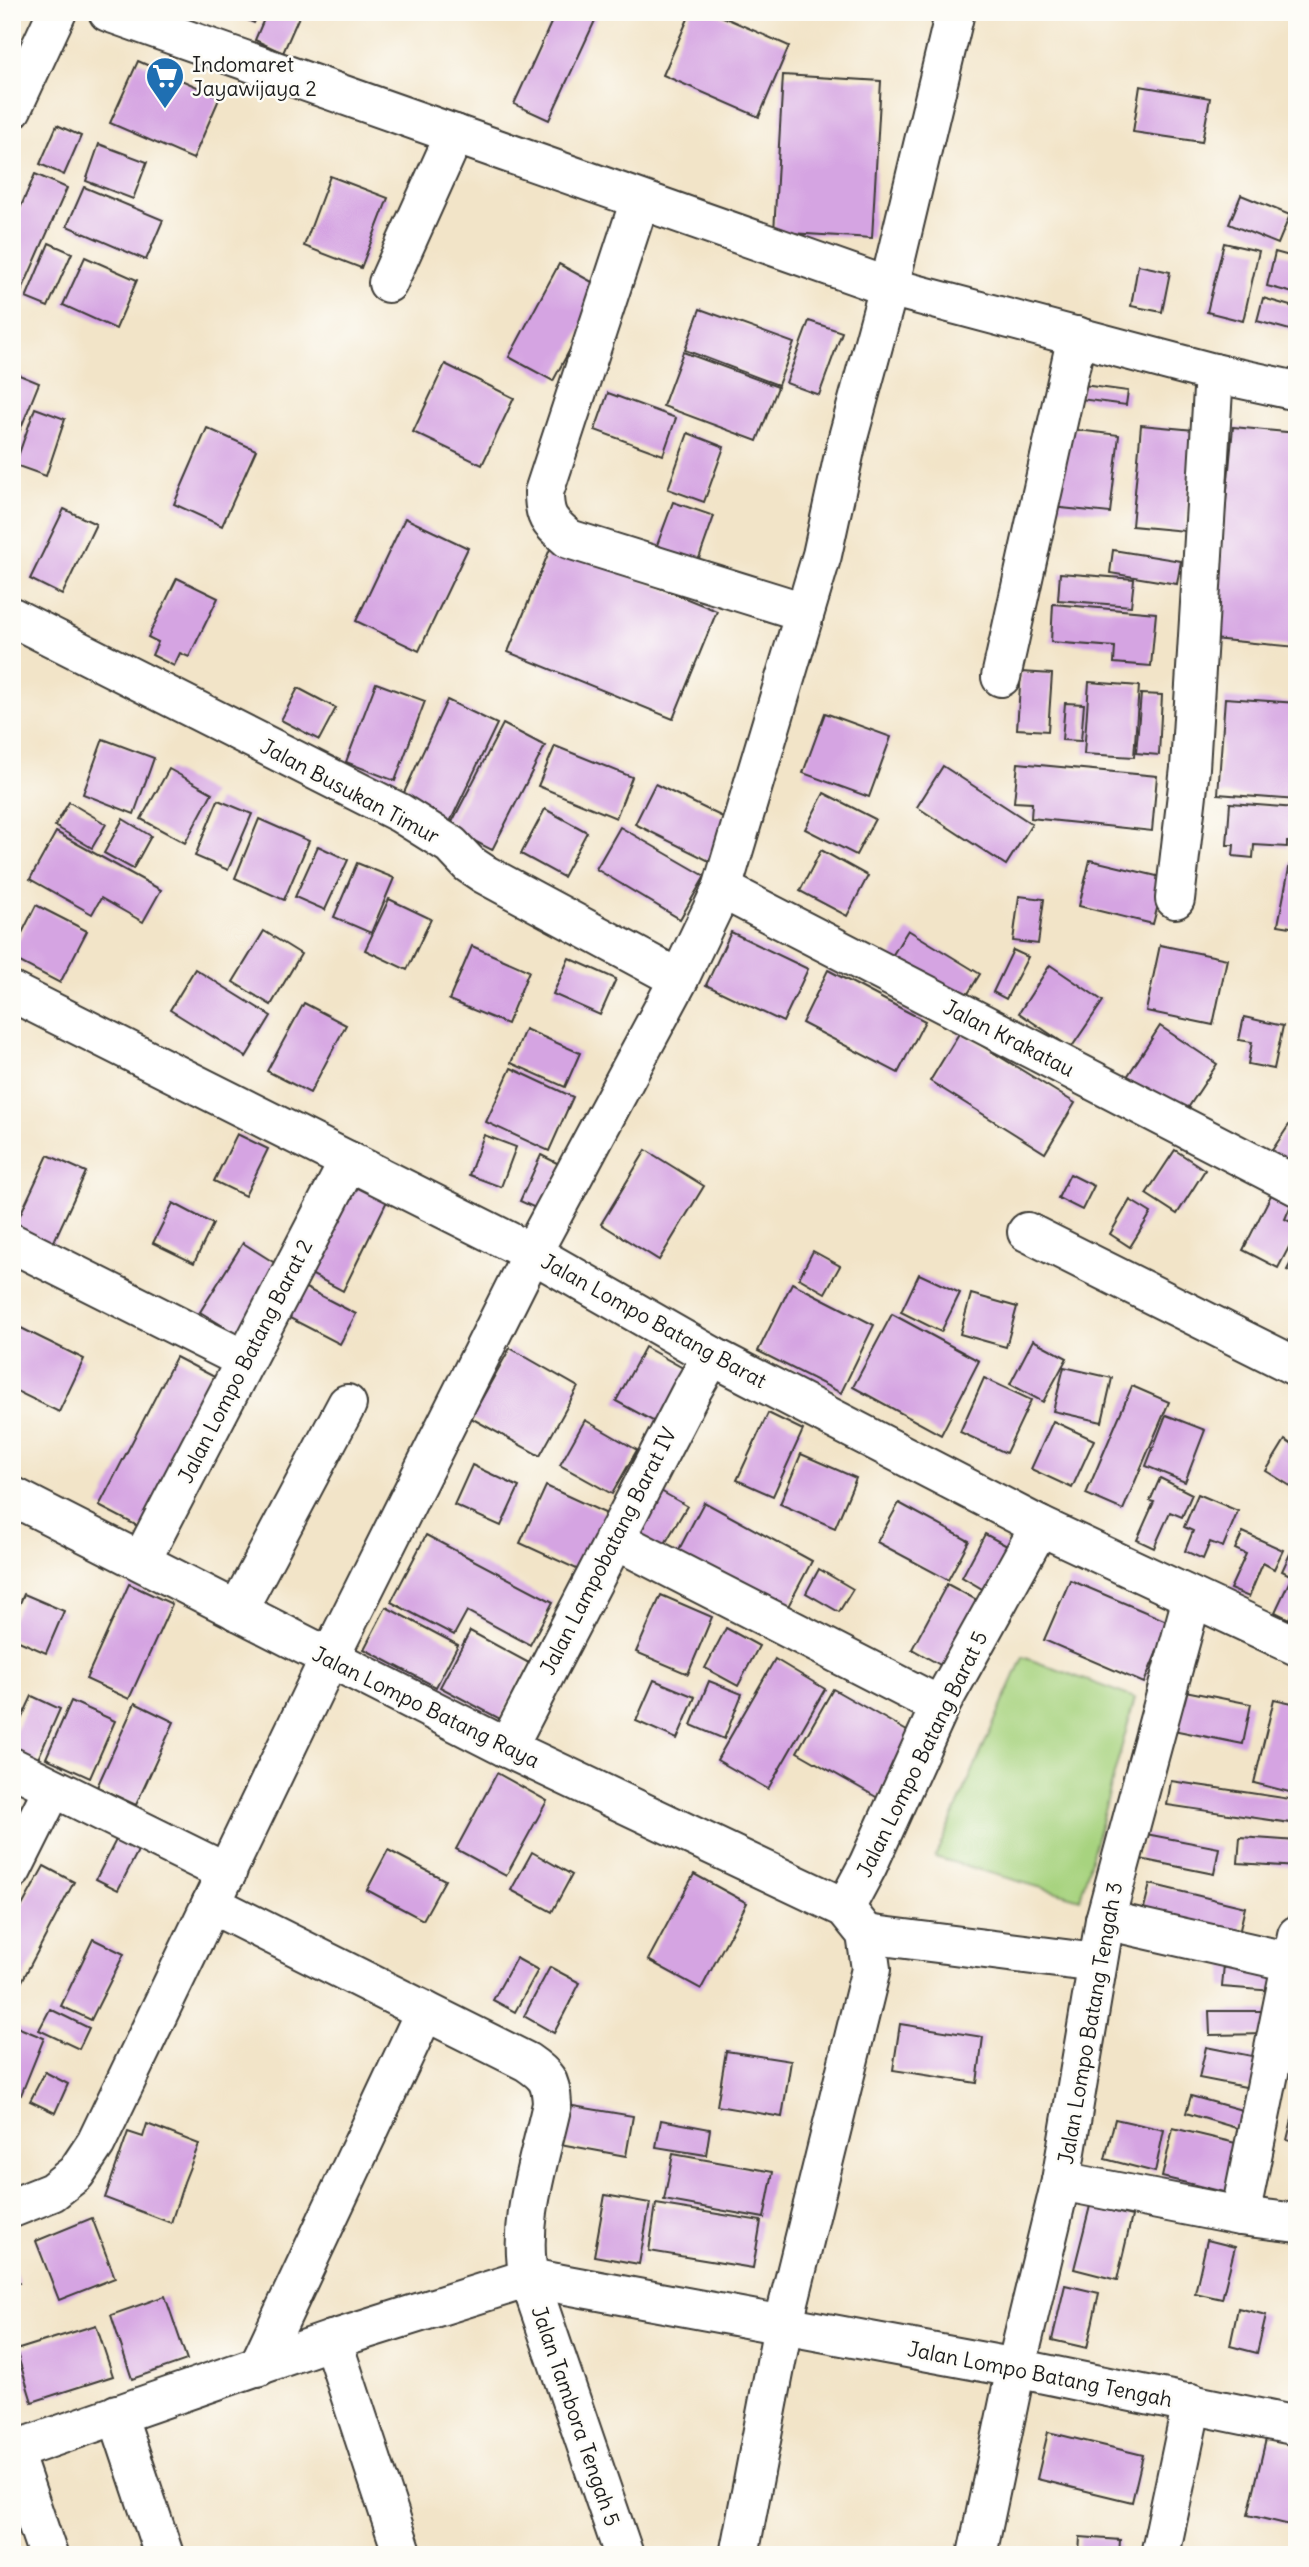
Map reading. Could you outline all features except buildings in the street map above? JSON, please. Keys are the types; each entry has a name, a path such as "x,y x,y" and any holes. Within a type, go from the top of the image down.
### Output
{"street":[{"path":"12,109 57,12"},
{"path":"108,12 889,288 1214,373 1297,391"},
{"path":"12,2208 52,2192 76,2173 96,2143 329,1659 532,1253 679,979 722,889 822,555 847,441 889,288 952,13"},
{"path":"388,283 455,134"},
{"path":"640,200 544,492 544,510 552,524 569,539 804,612"},
{"path":"1001,677 1077,336"},
{"path":"1175,899 1190,768 1214,373"},
{"name":"Jalan Busukan Timur","path":"12,617 400,813 451,845 469,864 484,874 679,979"},
{"name":"Jalan Krakatau","path":"722,889 1297,1186"},
{"name":"Jalan Lompo Batang Barat","path":"12,992 532,1253 712,1356 1040,1526 1297,1646"},
{"name":"Jalan Lompo Batang Barat 2","path":"141,1562 349,1161"},
{"path":"1027,1232 1297,1367"},
{"path":"12,1243 246,1360"},
{"name":"Jalan Lampobatang Barat IV","path":"507,1748 712,1356"},
{"path":"237,1611 346,1404"},
{"name":"Jalan Lompo Batang Raya","path":"12,1496 329,1659 855,1921 1097,1963"},
{"name":"Jalan Lompo Batang Barat 5","path":"855,1921 868,1865 940,1706 1040,1526"},
{"path":"614,1539 940,1706"},
{"name":"Jalan Lompo Batang Tengah 3","path":"977,2555 1016,2368 1061,2181 1105,1920 1192,1598"},
{"path":"12,1767 179,1847 219,1889 425,2011 258,2367"},
{"path":"12,1870 54,1788"},
{"path":"1105,1920 1294,1949 1240,2216"},
{"path":"739,2555 783,2326 871,1969 855,1921"},
{"name":"Jalan Tambora Tengah 5","path":"425,2011 527,2062 543,2073 552,2087 552,2104 524,2231 525,2258 529,2278 624,2555"},
{"path":"1061,2181 1240,2216 1297,2223"},
{"path":"48,2555 13,2450 332,2340 529,2278"},
{"name":"Jalan Lompo Batang Tengah","path":"529,2278 1016,2368 1297,2426"},
{"path":"332,2340 403,2555"},
{"path":"1160,2555 1192,2403"},
{"path":"117,2414 164,2555"}],"green space":[{"path":"1023,1657 1135,1698 1080,1899 935,1857"}],"place":[{"name":"Indomaret Jayawijaya 2","path":"165,110"}]}
